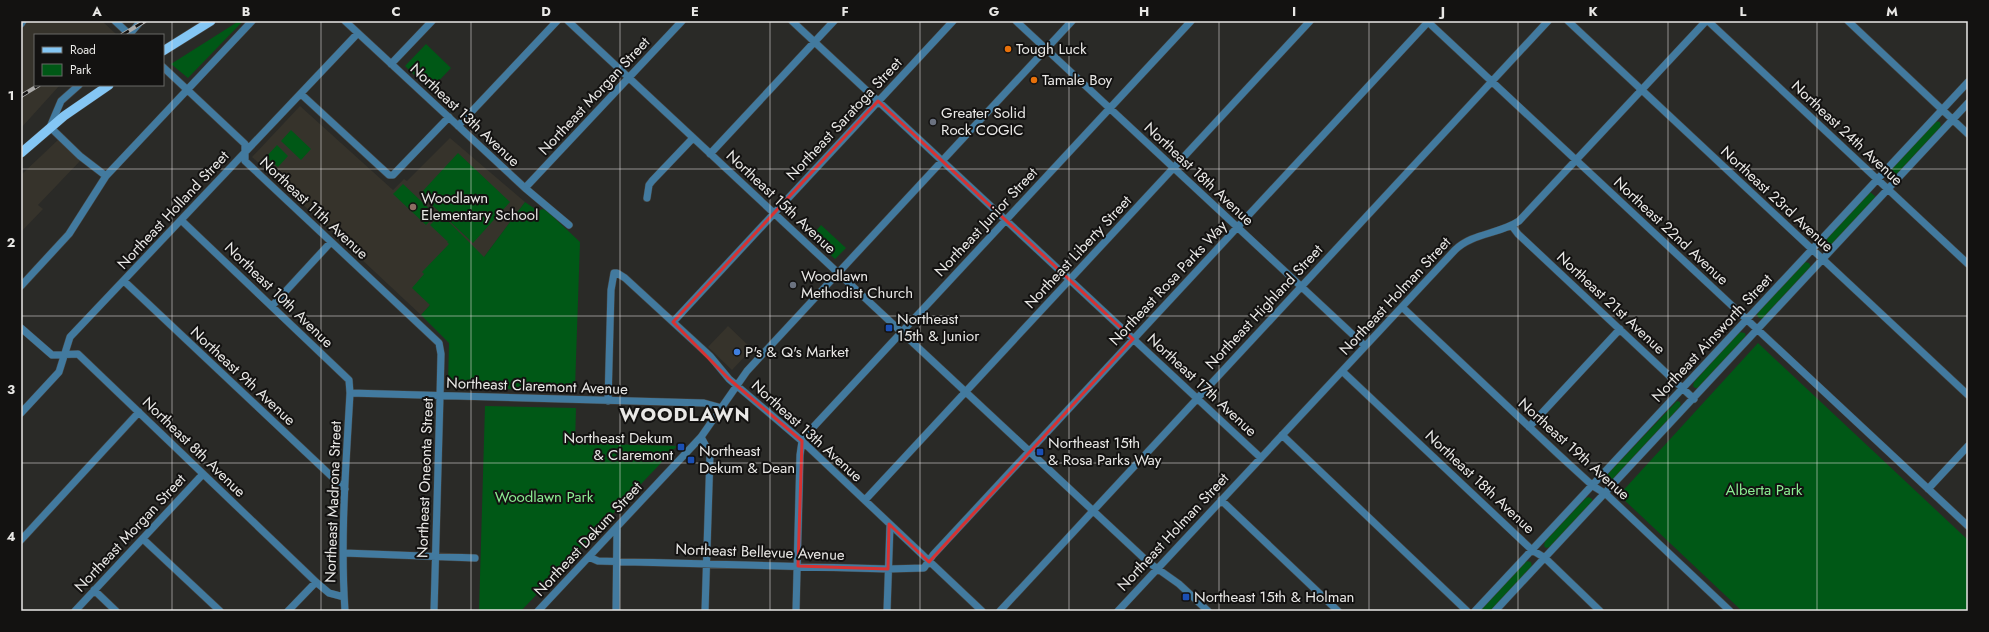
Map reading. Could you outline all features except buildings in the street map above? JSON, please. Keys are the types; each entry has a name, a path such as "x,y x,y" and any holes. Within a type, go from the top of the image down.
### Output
{"main road":[{"path":"164,50 211,21"},
{"path":"21,153 50,127 108,86"}],"street":[{"path":"115,21 128,34"},
{"path":"130,34 141,21"},
{"path":"21,286 69,234 106,176 252,21"},
{"name":"Northeast 13th Avenue","path":"345,21 525,188 570,226"},
{"path":"391,64 432,21"},
{"path":"458,126 557,21"},
{"name":"Northeast 15th Avenue","path":"568,21 1094,510 1157,568 1179,584 1208,611"},
{"name":"Northeast Morgan Street","path":"525,188 682,21"},
{"name":"Northeast 17th Avenue","path":"792,21 1260,458"},
{"path":"710,154 834,21"},
{"name":"Northeast Saratoga Street","path":"673,322 953,21"},
{"name":"Northeast 18th Avenue","path":"1016,21 1365,346"},
{"name":"Northeast Dekum Street","path":"538,611 701,437 747,371 1072,21"},
{"name":"Northeast Junior Street","path":"802,441 902,331 1191,21"},
{"name":"Northeast Liberty Street","path":"865,500 1310,21"},
{"name":"Northeast Highland Street","path":"1000,611 1548,21"},
{"name":"Northeast 23rd Avenue","path":"1568,21 1968,395"},
{"name":"Northeast Holman Street","path":"1118,611 1342,370 1462,244 1512,226 1520,221 1707,21"},
{"name":"Northeast 24th Avenue","path":"1707,21 1968,264"},
{"path":"1848,21 1968,134"},
{"name":"Northeast 22nd Avenue","path":"1427,22 1968,526"},
{"name":"Northeast Rosa Parks Way","path":"929,562 933,555 1238,228 1427,22"},
{"name":"Northeast Holland Street","path":"21,413 59,372 70,337 182,221 358,33"},
{"name":"Northeast 11th Avenue","path":"164,68 245,144 245,161 432,336 440,347"},
{"name":"Northeast Ainsworth Street","path":"1475,611 1968,82"},
{"path":"78,86 61,101 50,127 80,156 106,176"},
{"path":"301,94 389,175 393,175 449,117"},
{"name":"Northeast Ainsworth Street","path":"1495,611 1606,494 1968,103"},
{"path":"648,198 648,188 652,182 693,138"},
{"name":"Northeast 10th Avenue","path":"182,221 349,380 350,393"},
{"name":"Northeast 21st Avenue","path":"1512,226 1518,234 1694,399"},
{"path":"272,306 331,242"},
{"name":"Northeast 13th Avenue","path":"608,401 611,290 614,273 621,274 710,356 737,386 761,404 802,441 981,610"},
{"name":"Northeast 9th Avenue","path":"124,282 344,489"},
{"name":"Northeast 19th Avenue","path":"1402,307 1592,486 1606,494 1730,611"},
{"name":"Northeast 8th Avenue","path":"21,328 52,355 78,354 316,582 329,593 344,597"},
{"path":"1529,427 1620,329"},
{"name":"Northeast Oneonta Street","path":"434,611 440,347"},
{"name":"Northeast 18th Avenue","path":"1342,370 1532,550 1545,558 1600,611"},
{"name":"Northeast Claremont Avenue","path":"350,393 704,403 722,408"},
{"name":"Northeast Madrona Street","path":"345,611 344,489 350,393"},
{"path":"21,540 139,412"},
{"path":"1282,435 1467,611"},
{"path":"701,437 710,454 705,611"},
{"path":"796,611 802,441"},
{"path":"1928,489 1968,446"},
{"name":"Northeast Morgan Street","path":"75,611 203,474"},
{"path":"1221,500 1338,611"},
{"path":"887,611 890,525"},
{"path":"616,611 617,528"},
{"path":"143,538 220,611"},
{"path":"344,553 475,558"},
{"name":"Northeast Bellevue Avenue","path":"589,557 598,561 888,569 922,568 929,562"},
{"path":"288,611 316,582"},
{"path":"94,590 116,611"}],"highlighted area":[{"path":"878,101 1133,339 929,562 889,524 888,569 798,566 802,441 729,379 673,322"}],"shaded area":[{"path":"21,21 102,21 116,34 34,34 34,86 59,86 21,128"},
{"name":"Woodlawn Elementary School","path":"300,106 393,190 404,179 407,181 450,138 525,202 484,257 439,295 421,315 252,157"},
{"path":"59,139 80,161 38,205 43,209 21,232 21,175"},
{"path":"728,326 752,349 732,370 708,347"}],"green space":[{"path":"239,21 243,21 188,78 171,64"},
{"path":"426,44 451,68 430,90 405,66"},
{"path":"1935,121 1940,122 1941,127 1894,177 1890,178 1888,172"},
{"path":"291,130 311,149 301,160 281,141"},
{"path":"277,145 288,156 278,167 266,157"},
{"path":"458,153 510,202 473,243 420,194"},
{"path":"403,184 436,215 426,225 393,194"},
{"path":"1869,191 1876,197 1829,248 1822,246 1822,242"},
{"path":"525,202 538,211 543,209 547,211 580,242 575,388 551,392 448,385 449,343 421,315 430,305 412,288 424,274 422,272 449,244 447,242 449,240 447,241 430,225 441,214 484,257"},
{"path":"821,225 846,248 835,259 811,237"},
{"path":"1805,262 1809,263 1811,267 1765,317 1762,319 1758,317 1757,314 1759,311"},
{"path":"1739,332 1745,333 1746,338 1700,388 1695,388 1693,386 1694,382"},
{"name":"Alberta Park","path":"1758,343 1968,540 1968,611 1742,611 1619,495"},
{"path":"1677,401 1680,402 1681,408 1610,485 1604,484 1603,479"},
{"name":"Woodlawn Park","path":"485,406 576,408 575,443 677,446 521,611 479,611"},
{"path":"1589,497 1592,499 1593,503 1550,547 1546,548 1544,546 1545,541 1586,498"},
{"path":"1526,561 1531,562 1532,567 1490,611 1482,611 1482,607"}],"railway":[{"path":"124,34 145,21"},
{"path":"21,96 37,86"}],"place":[{"name":"Tough Luck","path":"1008,49"},
{"name":"Tamale Boy","path":"1034,80"},
{"name":"Greater Solid Rock COGIC","path":"933,122"},
{"name":"Woodlawn Elementary School","path":"413,207"},
{"name":"Woodlawn Methodist Church","path":"793,285"},
{"name":"Northeast 15th & Junior","path":"889,328"},
{"name":"P's & Q's Market","path":"737,352"},
{"name":"Northeast Dekum & Claremont","path":"681,447"},
{"name":"Northeast 15th & Rosa Parks Way","path":"1040,452"},
{"name":"Northeast Dekum & Dean","path":"691,460"},
{"name":"Northeast 15th & Holman","path":"1186,597"}],"district":[{"name":"WOODLAWN","path":"685,414"}]}
